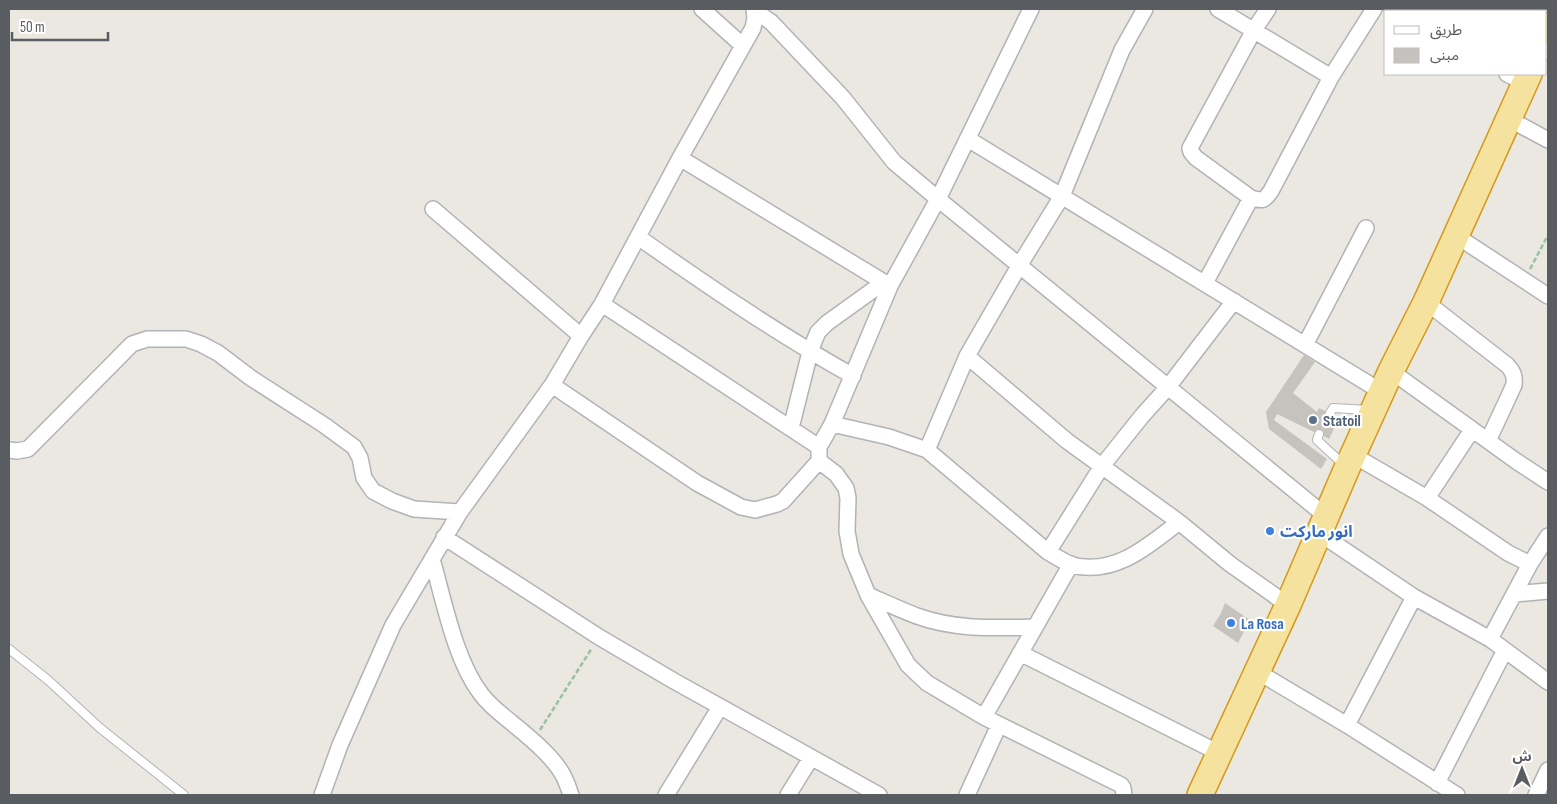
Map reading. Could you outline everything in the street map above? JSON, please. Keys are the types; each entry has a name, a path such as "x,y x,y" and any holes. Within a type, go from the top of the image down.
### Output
{"highway":[{"path":"1200,795 1258,672 1382,391 1426,302 1509,119 1520,77"}],"street":[{"path":"702,9 742,45"},
{"path":"552,385 697,483 740,507 755,510 783,501 819,454 853,376 887,284 938,199 1031,9"},
{"path":"927,450 967,356 1062,196 1122,50 1145,9"},
{"path":"1218,9 1331,77"},
{"path":"1268,9 1254,30 1190,148 1196,158 1251,198 1262,200 1271,191 1331,77 1374,9"},
{"path":"322,795 340,746 393,625 460,512 552,385 602,304 680,158 753,28 758,11 771,22 842,98 894,162 1168,387 1323,525 1414,597 1490,639 1548,682"},
{"path":"1509,119 1548,140"},
{"path":"968,140 1382,391 1472,430 1548,482"},
{"path":"680,158 887,284"},
{"path":"1205,283 1251,198"},
{"path":"433,209 581,336"},
{"path":"1305,345 1366,228"},
{"path":"1455,235 1548,296"},
{"path":"638,238 718,294 810,352 853,376"},
{"path":"791,428 814,339 822,328 887,284"},
{"path":"1048,552 1102,466 1168,387 1234,301"},
{"path":"1426,302 1507,364 1512,370 1515,378 1514,385 1488,441"},
{"path":"602,304 791,428 819,454 846,488 848,498 847,531 851,554 868,595 908,664 927,683 999,725 1121,786 1124,795"},
{"path":"9,450 28,449 132,344 147,339 186,339 218,353 251,378 324,425 354,447 360,458 364,478 373,491 392,501 414,509 460,512"},
{"path":"967,356 1067,441 1179,522 1230,564 1288,605"},
{"path":"832,424 889,437 927,450 1048,552 1071,564 1096,567 1130,558 1179,522"},
{"path":"1426,498 1472,430"},
{"path":"1350,462 1426,498 1508,553 1530,564"},
{"path":"1490,639 1530,564 1548,536"},
{"path":"444,537 599,637 879,795"},
{"path":"432,559 460,653 481,694 492,707 554,762 565,778 571,795"},
{"path":"984,716 1071,564"},
{"path":"1514,594 1548,591"},
{"path":"868,595 919,617 936,621 969,627 1035,627"},
{"path":"1347,725 1414,597"},
{"path":"1437,782 1505,650"},
{"path":"1020,653 1219,753"},
{"path":"1258,672 1347,725 1456,795"},
{"path":"666,795 720,707"},
{"path":"966,795 999,725"},
{"path":"788,795 811,758"},
{"path":"1536,795 1548,770"}],"lane":[{"path":"1330,413 1333,408 1382,391"},
{"path":"1319,434 1317,440 1350,462"},
{"path":"9,649 48,680 100,728 184,795"}],"path":[{"path":"1525,280 1548,235"},
{"path":"532,741 599,637"}],"building":[{"path":"1304,355 1315,362 1293,393 1317,412 1319,408 1325,411 1325,415 1328,418 1335,416 1339,418 1329,439 1324,436 1324,432 1321,429 1317,429 1314,432 1277,414 1274,420 1327,459 1321,469 1269,429 1266,412"},
{"name":"La Rosa","path":"1225,603 1250,620 1238,643 1213,626"}],"place":[{"name":"Statoil","path":"1313,420"},
{"name":"انور ماركت","path":"1270,531"},
{"name":"La Rosa","path":"1231,623"}]}
